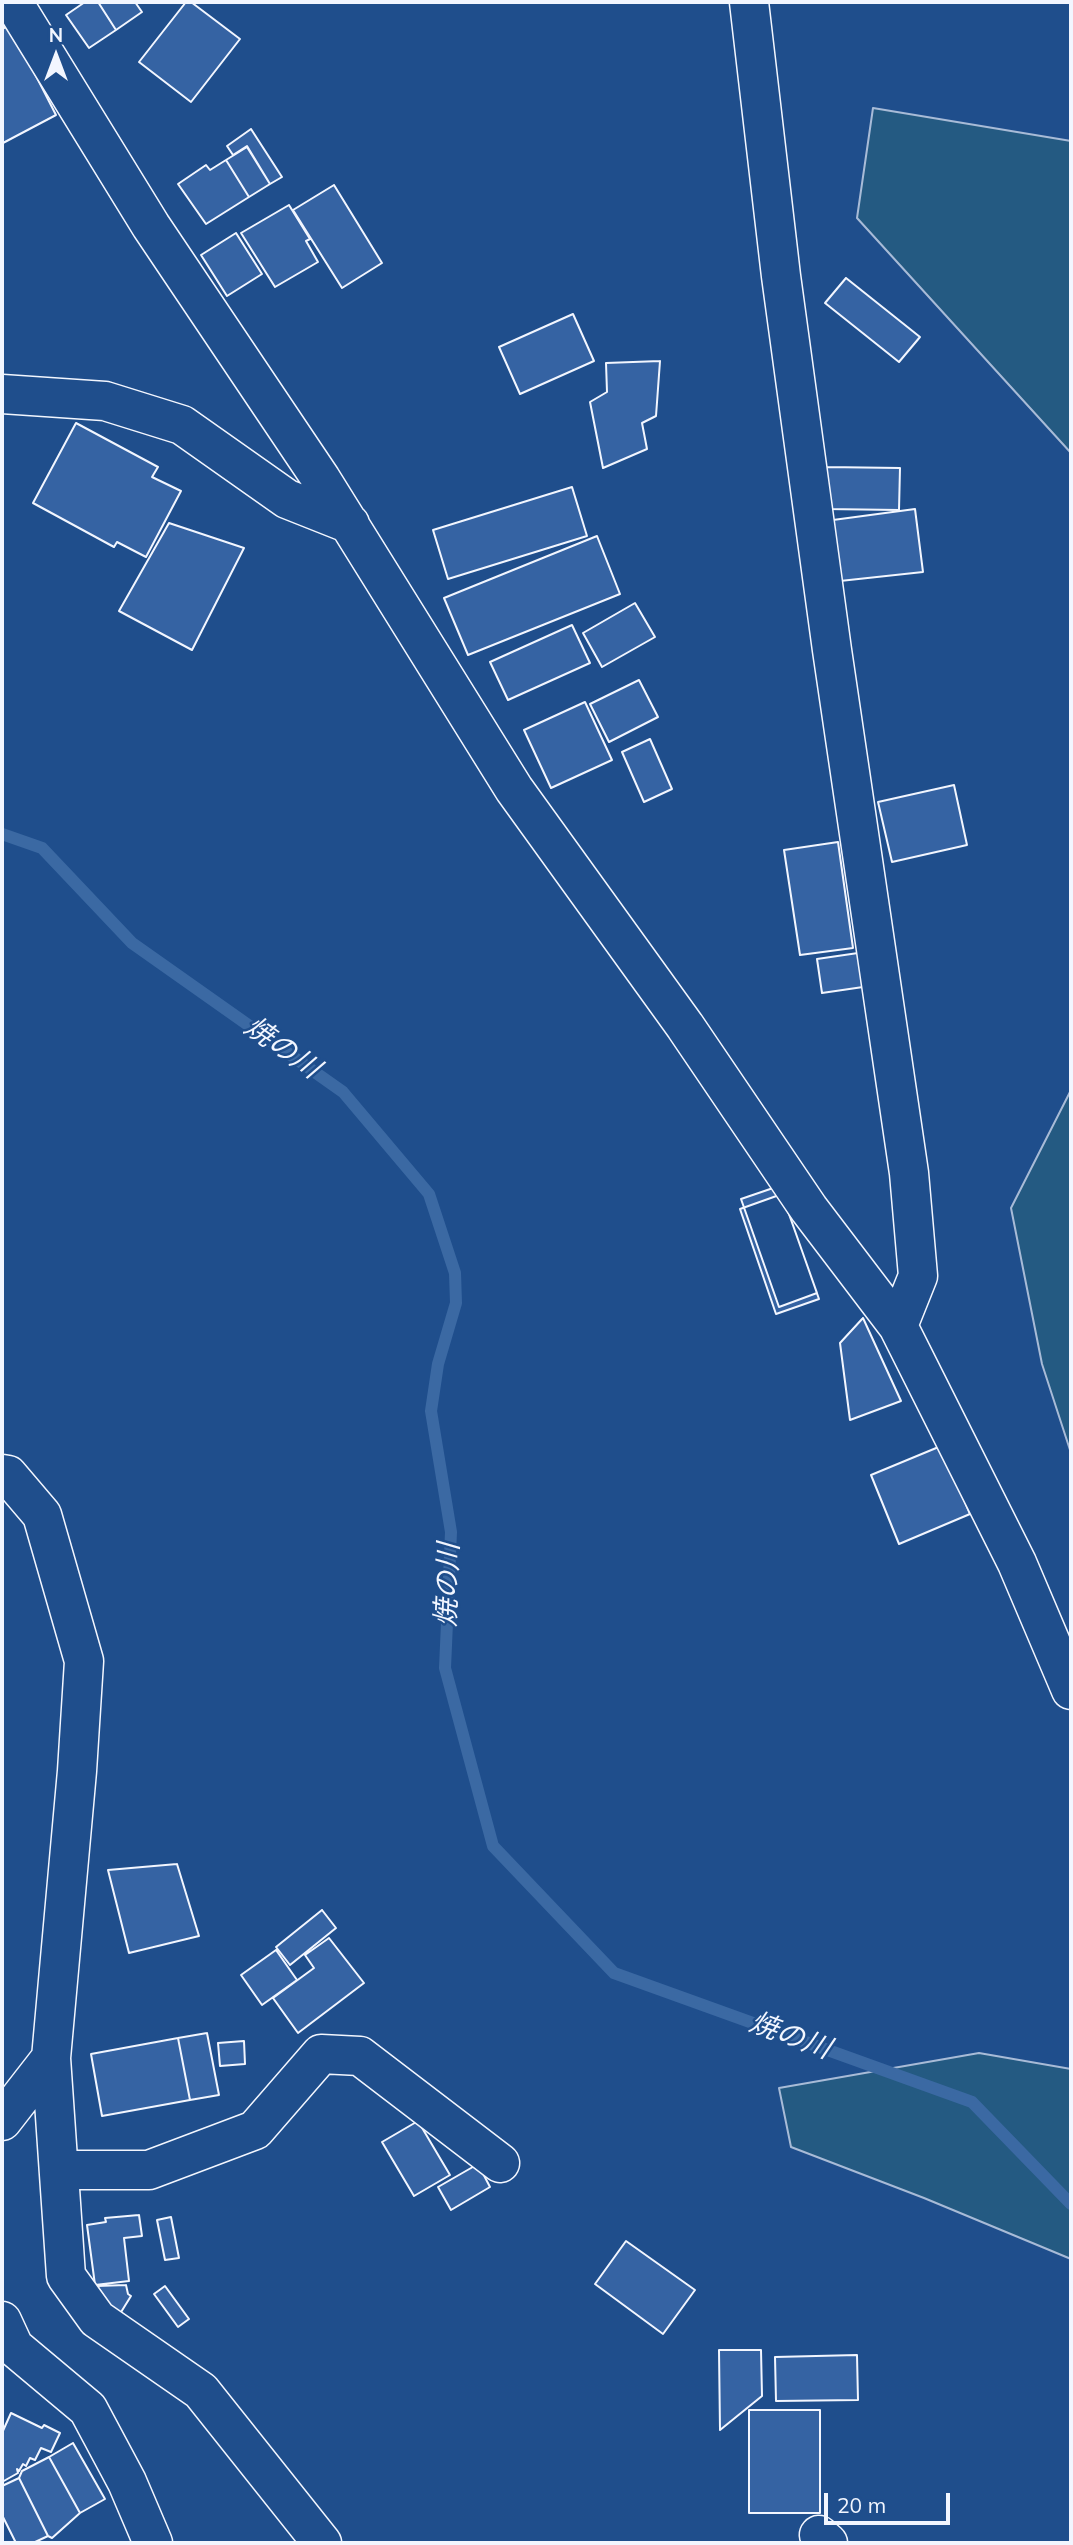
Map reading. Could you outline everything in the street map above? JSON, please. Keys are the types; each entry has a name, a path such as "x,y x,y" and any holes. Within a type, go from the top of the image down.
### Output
{"street":[{"path":"13,2 152,226 350,524 514,789 685,1026 809,1209 898,1326 1017,1563 1071,1690"},
{"path":"749,2 781,276 832,650 909,1173 918,1276 898,1326"},
{"path":"2,394 105,401 182,425 287,499 350,524"},
{"path":"2,1474 8,1475 42,1515 84,1661 77,1771 51,2058 66,2276 97,2319 201,2391 322,2543"},
{"path":"59,2171 149,2170 255,2130 321,2054 360,2056 500,2163"},
{"path":"2,2121 51,2058"},
{"path":"2,2321 14,2347 88,2409 127,2482 153,2543"}],"shaded area":[{"path":"873,108 1071,141 1071,453 857,218"},
{"path":"1071,1090 1071,1453 1042,1364 1011,1208"},
{"path":"979,2053 1071,2069 1071,2259 791,2147 779,2088"}],"building":[{"path":"85,2 98,2 116,30 89,48 66,15"},
{"path":"98,2 135,2 142,12 116,30"},
{"path":"186,2 191,2 240,39 191,102 139,62"},
{"path":"10,25 56,115 3,143 2,29"},
{"path":"251,129 282,177 270,184 247,146 233,155 227,146"},
{"path":"247,147 270,184 249,197 226,160"},
{"path":"226,160 249,197 206,224 178,184 206,165 210,170"},
{"path":"334,185 382,263 342,288 293,210"},
{"path":"289,205 310,239 306,241 318,262 275,287 241,233"},
{"path":"236,233 262,274 227,296 201,255"},
{"path":"846,278 920,337 899,362 825,303"},
{"path":"573,314 594,361 520,394 499,347"},
{"path":"660,361 656,416 642,423 647,449 603,468 590,402 607,392 606,363"},
{"path":"76,423 158,467 152,477 181,491 146,557 117,542 114,547 33,503"},
{"path":"826,467 900,468 899,510 825,509"},
{"path":"572,487 587,536 448,579 433,530"},
{"path":"915,509 923,572 840,581 833,520"},
{"path":"169,523 244,548 192,650 119,611"},
{"path":"597,536 620,594 468,655 444,598"},
{"path":"635,603 655,637 602,667 583,633"},
{"path":"572,625 590,663 508,700 490,662"},
{"path":"639,680 658,717 609,742 590,704"},
{"path":"585,702 612,760 551,788 524,730"},
{"path":"650,739 672,789 644,802 622,752"},
{"path":"954,785 967,845 892,862 878,802"},
{"path":"838,842 853,948 800,955 784,850"},
{"path":"858,953 863,987 822,993 817,959"},
{"path":"779,1186 817,1293 779,1307 741,1199"},
{"path":"782,1194 819,1299 776,1314 740,1209"},
{"path":"863,1318 901,1401 850,1420 840,1343"},
{"path":"941,1446 970,1514 899,1544 871,1475"},
{"path":"177,1864 199,1936 129,1953 108,1870"},
{"path":"322,1910 336,1928 290,1965 276,1947"},
{"path":"329,1938 364,1983 298,2033 273,1998 314,1968 305,1955"},
{"path":"276,1950 297,1980 262,2005 241,1975"},
{"path":"207,2033 219,2095 190,2100 178,2038"},
{"path":"178,2038 190,2100 102,2116 91,2054"},
{"path":"244,2041 245,2064 220,2066 218,2043"},
{"path":"418,2121 450,2175 414,2196 382,2142"},
{"path":"478,2164 490,2187 451,2210 438,2187"},
{"path":"139,2215 142,2236 124,2238 129,2281 95,2285 87,2225 106,2222 105,2218"},
{"path":"171,2217 179,2258 165,2260 157,2220"},
{"path":"626,2241 695,2290 663,2334 595,2284"},
{"path":"126,2285 131,2296 118,2317 97,2286"},
{"path":"165,2286 189,2319 178,2327 154,2294"},
{"path":"719,2350 761,2350 762,2396 720,2430"},
{"path":"857,2355 858,2400 776,2401 775,2357"},
{"path":"749,2410 820,2410 820,2513 749,2513"},
{"path":"11,2413 42,2428 44,2425 60,2433 51,2452 41,2448 35,2460 30,2458 26,2466 23,2464 19,2471 17,2469 18,2473 2,2482 2,2433"},
{"path":"73,2443 105,2499 80,2513 49,2457"},
{"path":"49,2457 80,2513 52,2538 48,2536 19,2478 22,2471"},
{"path":"19,2478 48,2536 33,2543 16,2543 2,2515 2,2486"}],"waterway":[{"name":"焼の川","path":"2,834 42,848 132,943 343,1092 429,1194 455,1273 456,1303 438,1364 431,1411 451,1532 445,1668 493,1846 614,1973 972,2102 1071,2204"}]}
